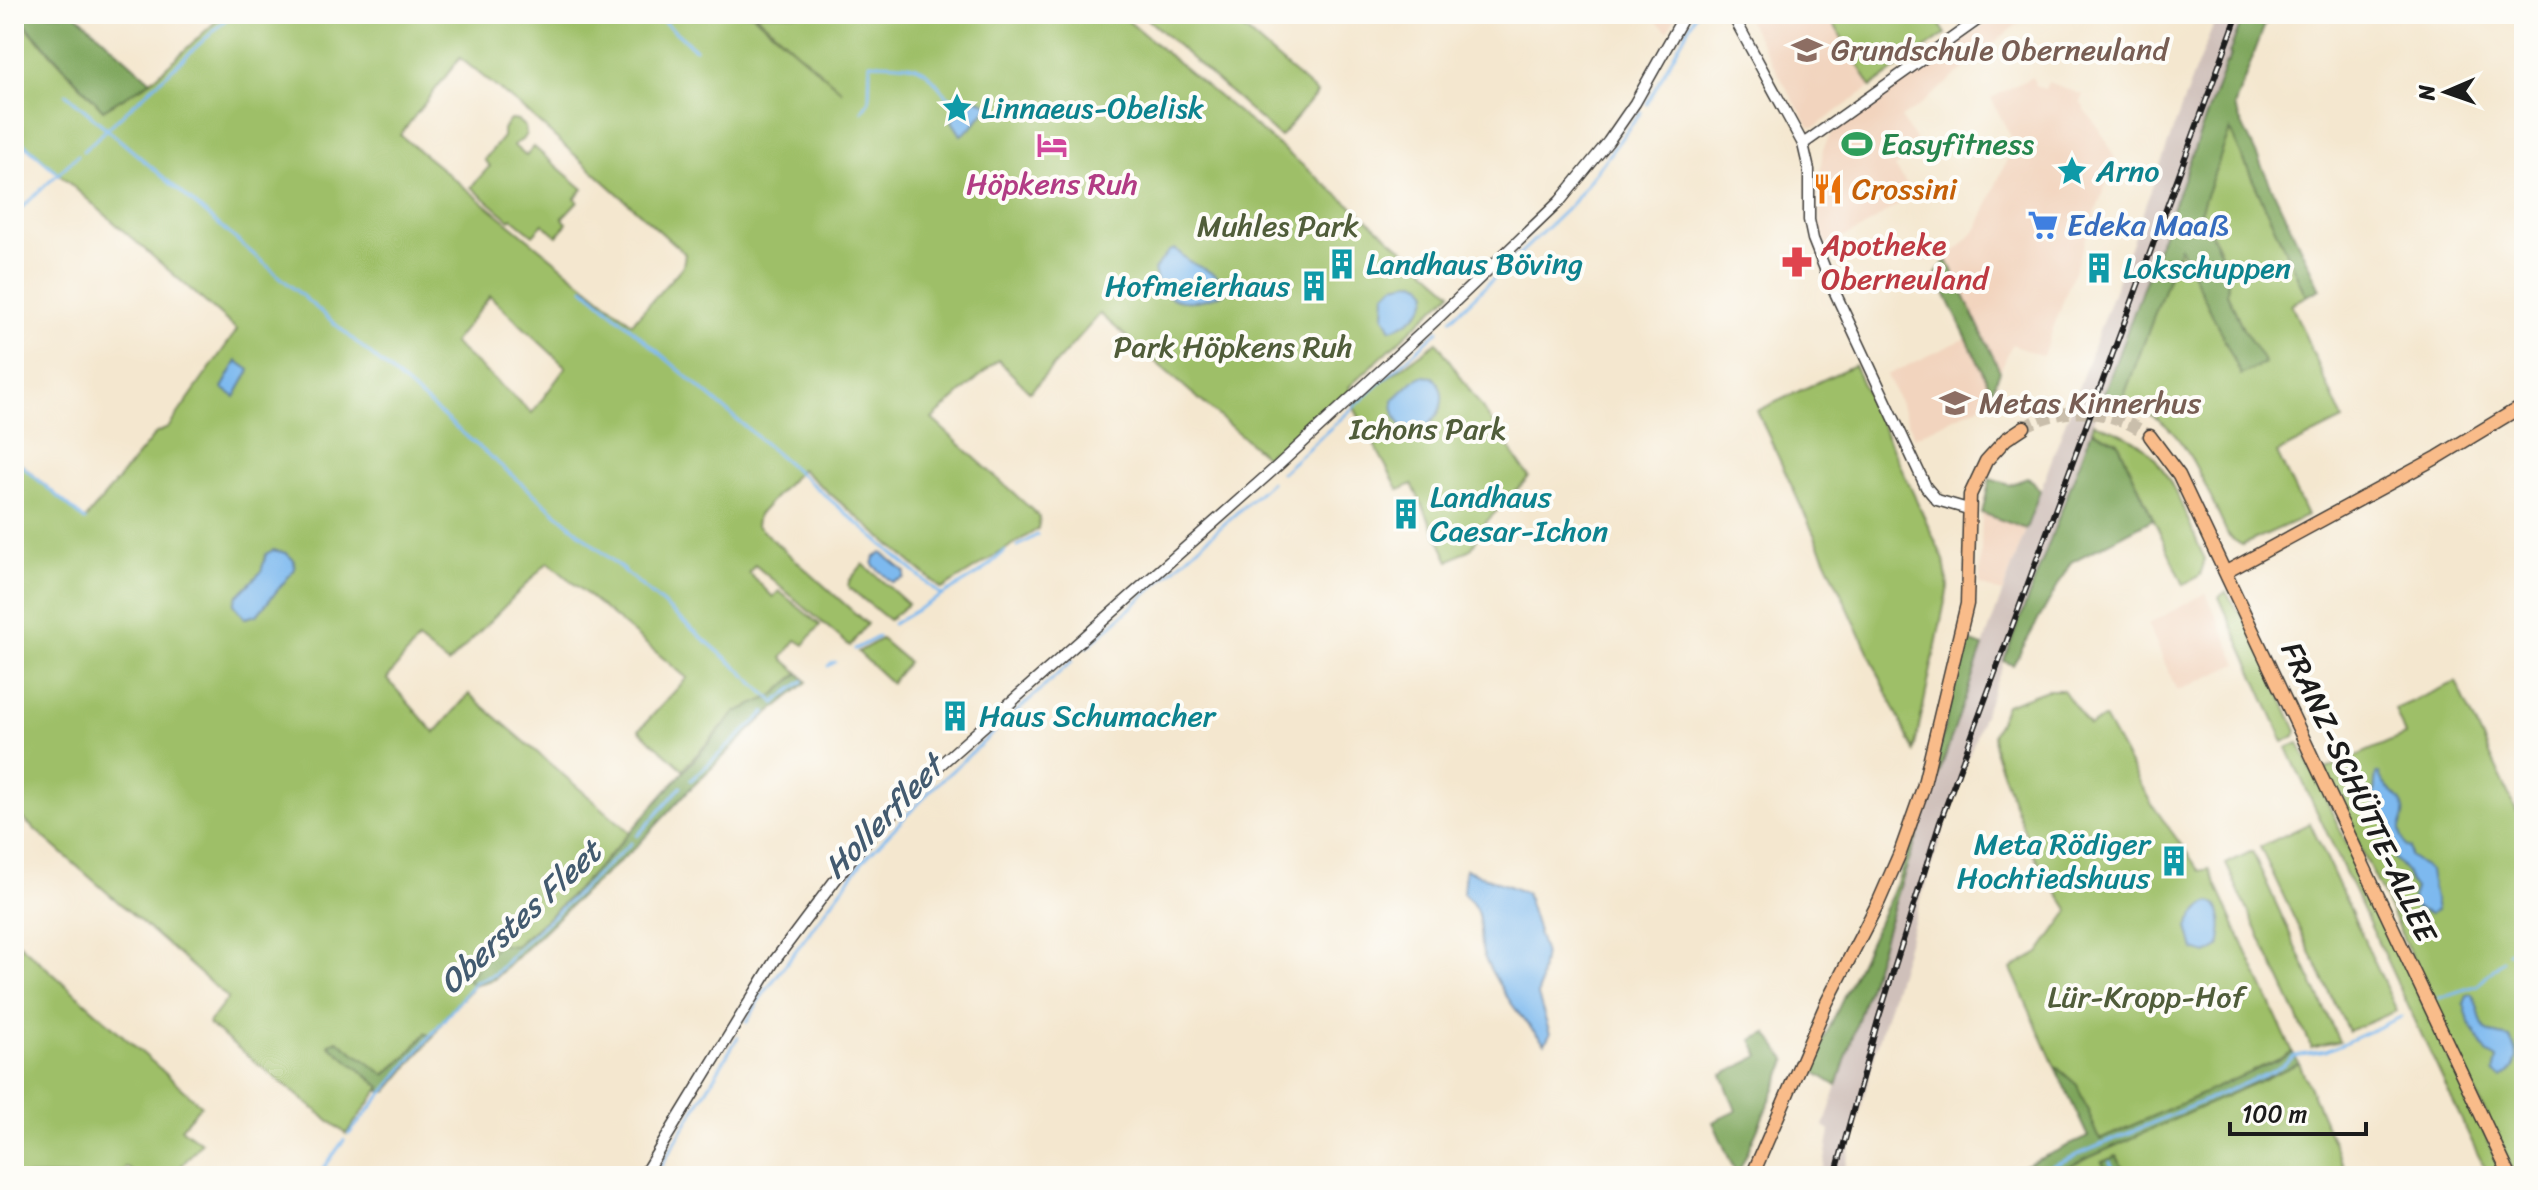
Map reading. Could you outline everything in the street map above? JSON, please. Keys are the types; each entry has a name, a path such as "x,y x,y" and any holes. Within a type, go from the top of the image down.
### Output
{"main road":[{"path":"2226,572 2438,457 2524,405"},
{"path":"1752,1176 1827,1002 1884,889 1923,788 1967,604 1968,509 1974,483 1986,461 2006,439 2024,427"},
{"name":"FRANZ-SCHÜTTE-ALLEE","path":"2150,436 2176,468 2510,1176"}],"street":[{"path":"643,1176 775,960 857,851 940,765 1272,471 1560,201 1635,103 1685,14"},
{"path":"1732,14 1803,144 1809,170 1809,220 1813,239 1926,487 1937,500 1968,509"},
{"path":"1803,144 1986,14"}],"shaded area":[{"path":"1647,14 1677,14 1668,31"},
{"name":"Grundschule Oberneuland","path":"1744,14 1828,14 1871,87 1815,127 1809,127"},
{"path":"1999,14 2029,14 1901,118 1921,148 1895,167 1913,194 1860,230 1827,245 1820,228 1819,181 1823,149 1830,135"},
{"path":"2218,14 2246,14 1966,763 1927,879 1877,1046 1843,1176 1822,1176 1830,1131 1824,1127 1900,887 1983,646"},
{"path":"2032,77 2037,87 2045,89 2048,82 2083,95 2081,103 2115,159 2043,356 2012,344 2000,371 1947,260 1977,229 2014,143 1991,98"},
{"path":"1966,338 1992,391 1990,396 1979,406 1915,437 1887,375"},
{"path":"1982,513 2026,529 2002,593 1980,585"},
{"path":"2206,593 2238,664 2177,691 2148,624"}],"green space":[{"path":"14,14 103,110 151,81 224,14 752,14 842,91 755,14 1120,14 1452,292 1349,387 1351,391 1273,463 1100,314 1030,392 998,360 932,419 1040,517 1038,529 942,589 801,469 758,515 756,525 867,624 850,646 755,565 749,573 773,597 779,591 820,625 804,645 796,640 782,658 799,673 773,696 736,712 683,769 639,730 687,678 548,562 448,664 418,640 387,679 435,733 469,694 630,832 552,914 516,945 474,973 468,979 475,985 447,1015 432,1038 426,1033 406,1057 384,1075 337,1040 330,1044 381,1087 346,1134 208,1024 228,998 23,819 14,830 14,458 85,520 156,433 168,428 237,330 14,135","holes":["460,58 527,112 685,254 683,266 632,323 400,135","490,296 566,367 532,413 453,343"]},
{"path":"16,14 76,14 151,81 103,110"},
{"path":"1142,14 1226,14 1317,93 1280,137"},
{"path":"1828,14 1933,14 1946,34 1871,87"},
{"path":"2269,14 2234,107 2320,289 2306,296 2230,130 2200,212 2229,269 2227,293 2242,327 2265,363 2241,375 2180,247 2122,401 2103,396 2244,15"},
{"path":"510,120 517,120 525,127 526,134 513,145 526,156 534,147 583,189 575,198 578,201 562,218 567,223 557,236 543,224 533,235 471,187 490,166 484,160 503,137 503,129"},
{"path":"2230,129 2306,296 2291,304 2343,420 2277,453 2307,516 2242,545 2229,537 2192,460 2173,432 2153,416 2122,401 2180,246 2242,327 2227,293 2229,269 2200,211"},
{"path":"1947,260 2000,371 1992,391 1936,274"},
{"name":"Ichons Park","path":"1437,342 1529,477 1487,521 1472,548 1449,561 1412,484 1399,490 1352,404"},
{"path":"1854,365 1944,560 1948,587 1914,751 1757,411"},
{"path":"2094,423 2138,443 2150,453 2166,475 2205,560 2200,575 2184,585 2118,442 2092,430"},
{"path":"2092,430 2118,442 2153,519 2071,562 2013,665 2004,661"},
{"path":"2027,478 2040,491 2026,529 1982,513 1990,479 2009,485"},
{"path":"863,564 908,604 889,620 848,587 849,581"},
{"path":"2226,592 2248,624 2297,731 2295,736 2284,742 2219,597"},
{"path":"881,639 908,662 891,683 858,652"},
{"path":"1966,640 1983,646 1900,887 1837,1086 1810,1069 1897,883 1931,781"},
{"path":"799,673 807,682 763,718 636,847 494,979 475,985 467,980 497,944 515,946 552,915 602,864 736,712 773,696"},
{"path":"2456,682 2524,827 2524,1176 2515,1176 2324,770 2405,735 2395,709"},
{"name":"Lür-Kropp-Hof","path":"2047,690 2063,690 2089,726 2104,718 2151,803 2200,871 2209,869 2293,1053 2100,1140 2077,1085 2054,1065 2011,969 2039,953 2069,911 2033,854 1995,753 1993,735 2006,705"},
{"path":"2299,743 2505,1176 2488,1176 2287,748"},
{"path":"2310,823 2397,1011 2348,1031 2260,847"},
{"path":"2252,851 2339,1041 2312,1048 2226,864"},
{"path":"14,939 201,1105 181,1128 201,1143 173,1176 138,1176 126,1167 118,1176 14,1176"},
{"path":"426,1033 432,1038 387,1092 379,1091 381,1087 329,1045 337,1040 385,1075 406,1057"},
{"path":"1767,1033 1787,1061 1737,1176 1713,1122 1736,1111 1722,1075 1760,1056 1752,1040"},
{"path":"2293,1053 2299,1063 2048,1176 2001,1176 2088,1137 2054,1065 2077,1085 2100,1140"},
{"path":"2299,1063 2348,1176 2126,1176 2117,1156 2102,1162 2109,1176 2048,1176"},
{"path":"2117,1156 2126,1176 2109,1176 2102,1162"}],"water":[{"path":"965,98 975,98 990,105 961,135 952,121"},
{"path":"1175,249 1190,262 1220,279 1226,292 1204,299 1182,301 1164,292 1154,270 1169,251"},
{"path":"1415,281 1428,292 1424,305 1410,320 1391,329 1384,316 1385,294 1394,285"},
{"path":"237,361 250,370 235,397 222,388"},
{"path":"1422,376 1433,377 1439,385 1442,404 1426,427 1407,433 1397,418 1393,400"},
{"path":"273,550 286,553 294,560 295,569 257,615 245,618 234,604 237,596 261,572 266,554"},
{"path":"882,553 905,572 904,578 892,582 873,565 875,557"},
{"path":"2379,773 2404,809 2400,831 2406,847 2410,848 2410,856 2430,871 2437,910 2430,914 2416,908 2412,898 2415,889 2407,872 2394,858 2385,821 2373,803 2376,774"},
{"path":"1465,869 1526,893 1544,951 1538,996 1550,1034 1545,1043 1512,1005 1486,961 1482,952 1479,918 1463,894"},
{"path":"2211,902 2219,910 2221,931 2219,947 2207,954 2194,950 2188,927 2197,912"},
{"path":"2472,994 2485,1028 2498,1036 2510,1038 2516,1050 2515,1065 2502,1078 2494,1073 2497,1059 2487,1053 2469,1022 2464,1004 2467,995"}],"waterway":[{"path":"83,151 232,14"},
{"path":"655,14 695,49"},
{"name":"Hollerfleet","path":"1647,104 1696,14"},
{"path":"862,111 869,101 870,63 916,67 928,74 946,94 962,103"},
{"path":"66,94 775,703"},
{"name":"Hollerfleet","path":"1451,319 1571,205 1641,112"},
{"path":"14,135 59,174"},
{"path":"14,215 78,155"},
{"path":"584,288 941,595"},
{"name":"Hollerfleet","path":"1281,473 1439,330"},
{"path":"14,459 85,520"},
{"name":"Hollerfleet","path":"1087,647 1271,482"},
{"name":"Oberstes Fleet","path":"1018,546 1037,535"},
{"name":"Oberstes Fleet","path":"893,624 980,573 1005,551"},
{"name":"Oberstes Fleet","path":"855,649 878,637"},
{"name":"Hollerfleet","path":"747,1022 761,997 862,862 933,788 1072,661"},
{"name":"Oberstes Fleet","path":"828,666 835,662"},
{"name":"Oberstes Fleet","path":"774,703 803,681"},
{"name":"Oberstes Fleet","path":"691,780 766,712"},
{"name":"Oberstes Fleet","path":"637,836 681,787"},
{"name":"Oberstes Fleet","path":"349,1134 475,982 495,974 631,843"},
{"path":"2508,953 2524,940"},
{"path":"2439,998 2478,985 2503,960"},
{"path":"2028,1176 2274,1071 2295,1056 2326,1051 2401,1017"},
{"name":"Hollerfleet","path":"655,1176 738,1037"},
{"name":"Oberstes Fleet","path":"318,1176 344,1140"},
{"path":"2110,1162 2117,1176"}],"tunnel":[{"path":"2024,427 2056,415 2088,413 2120,420 2150,436"}],"railway":[{"path":"1835,1176 1878,1020 1940,822 2238,14"}],"place":[{"name":"Grundschule Oberneuland","path":"1807,50"},
{"name":"Linnaeus-Obelisk","path":"957,108"},
{"name":"Easyfitness","path":"1857,144"},
{"name":"Höpkens Ruh","path":"1052,145"},
{"name":"Arno","path":"2072,171"},
{"name":"Crossini","path":"1828,189"},
{"name":"Edeka Maaß","path":"2043,225"},
{"name":"Apotheke Oberneuland","path":"1797,262"},
{"name":"Landhaus Böving","path":"1342,264"},
{"name":"Lokschuppen","path":"2099,268"},
{"name":"Hofmeierhaus","path":"1314,286"},
{"name":"Metas Kinnerhus","path":"1955,403"},
{"name":"Landhaus Caesar-Ichon","path":"1406,514"},
{"name":"Haus Schumacher","path":"955,716"},
{"name":"Meta Rödiger Hochtiedshuus","path":"2174,861"}],"park label":[{"name":"Muhles Park","path":"1278,226"},
{"name":"Park Höpkens Ruh","path":"1233,347"}]}
